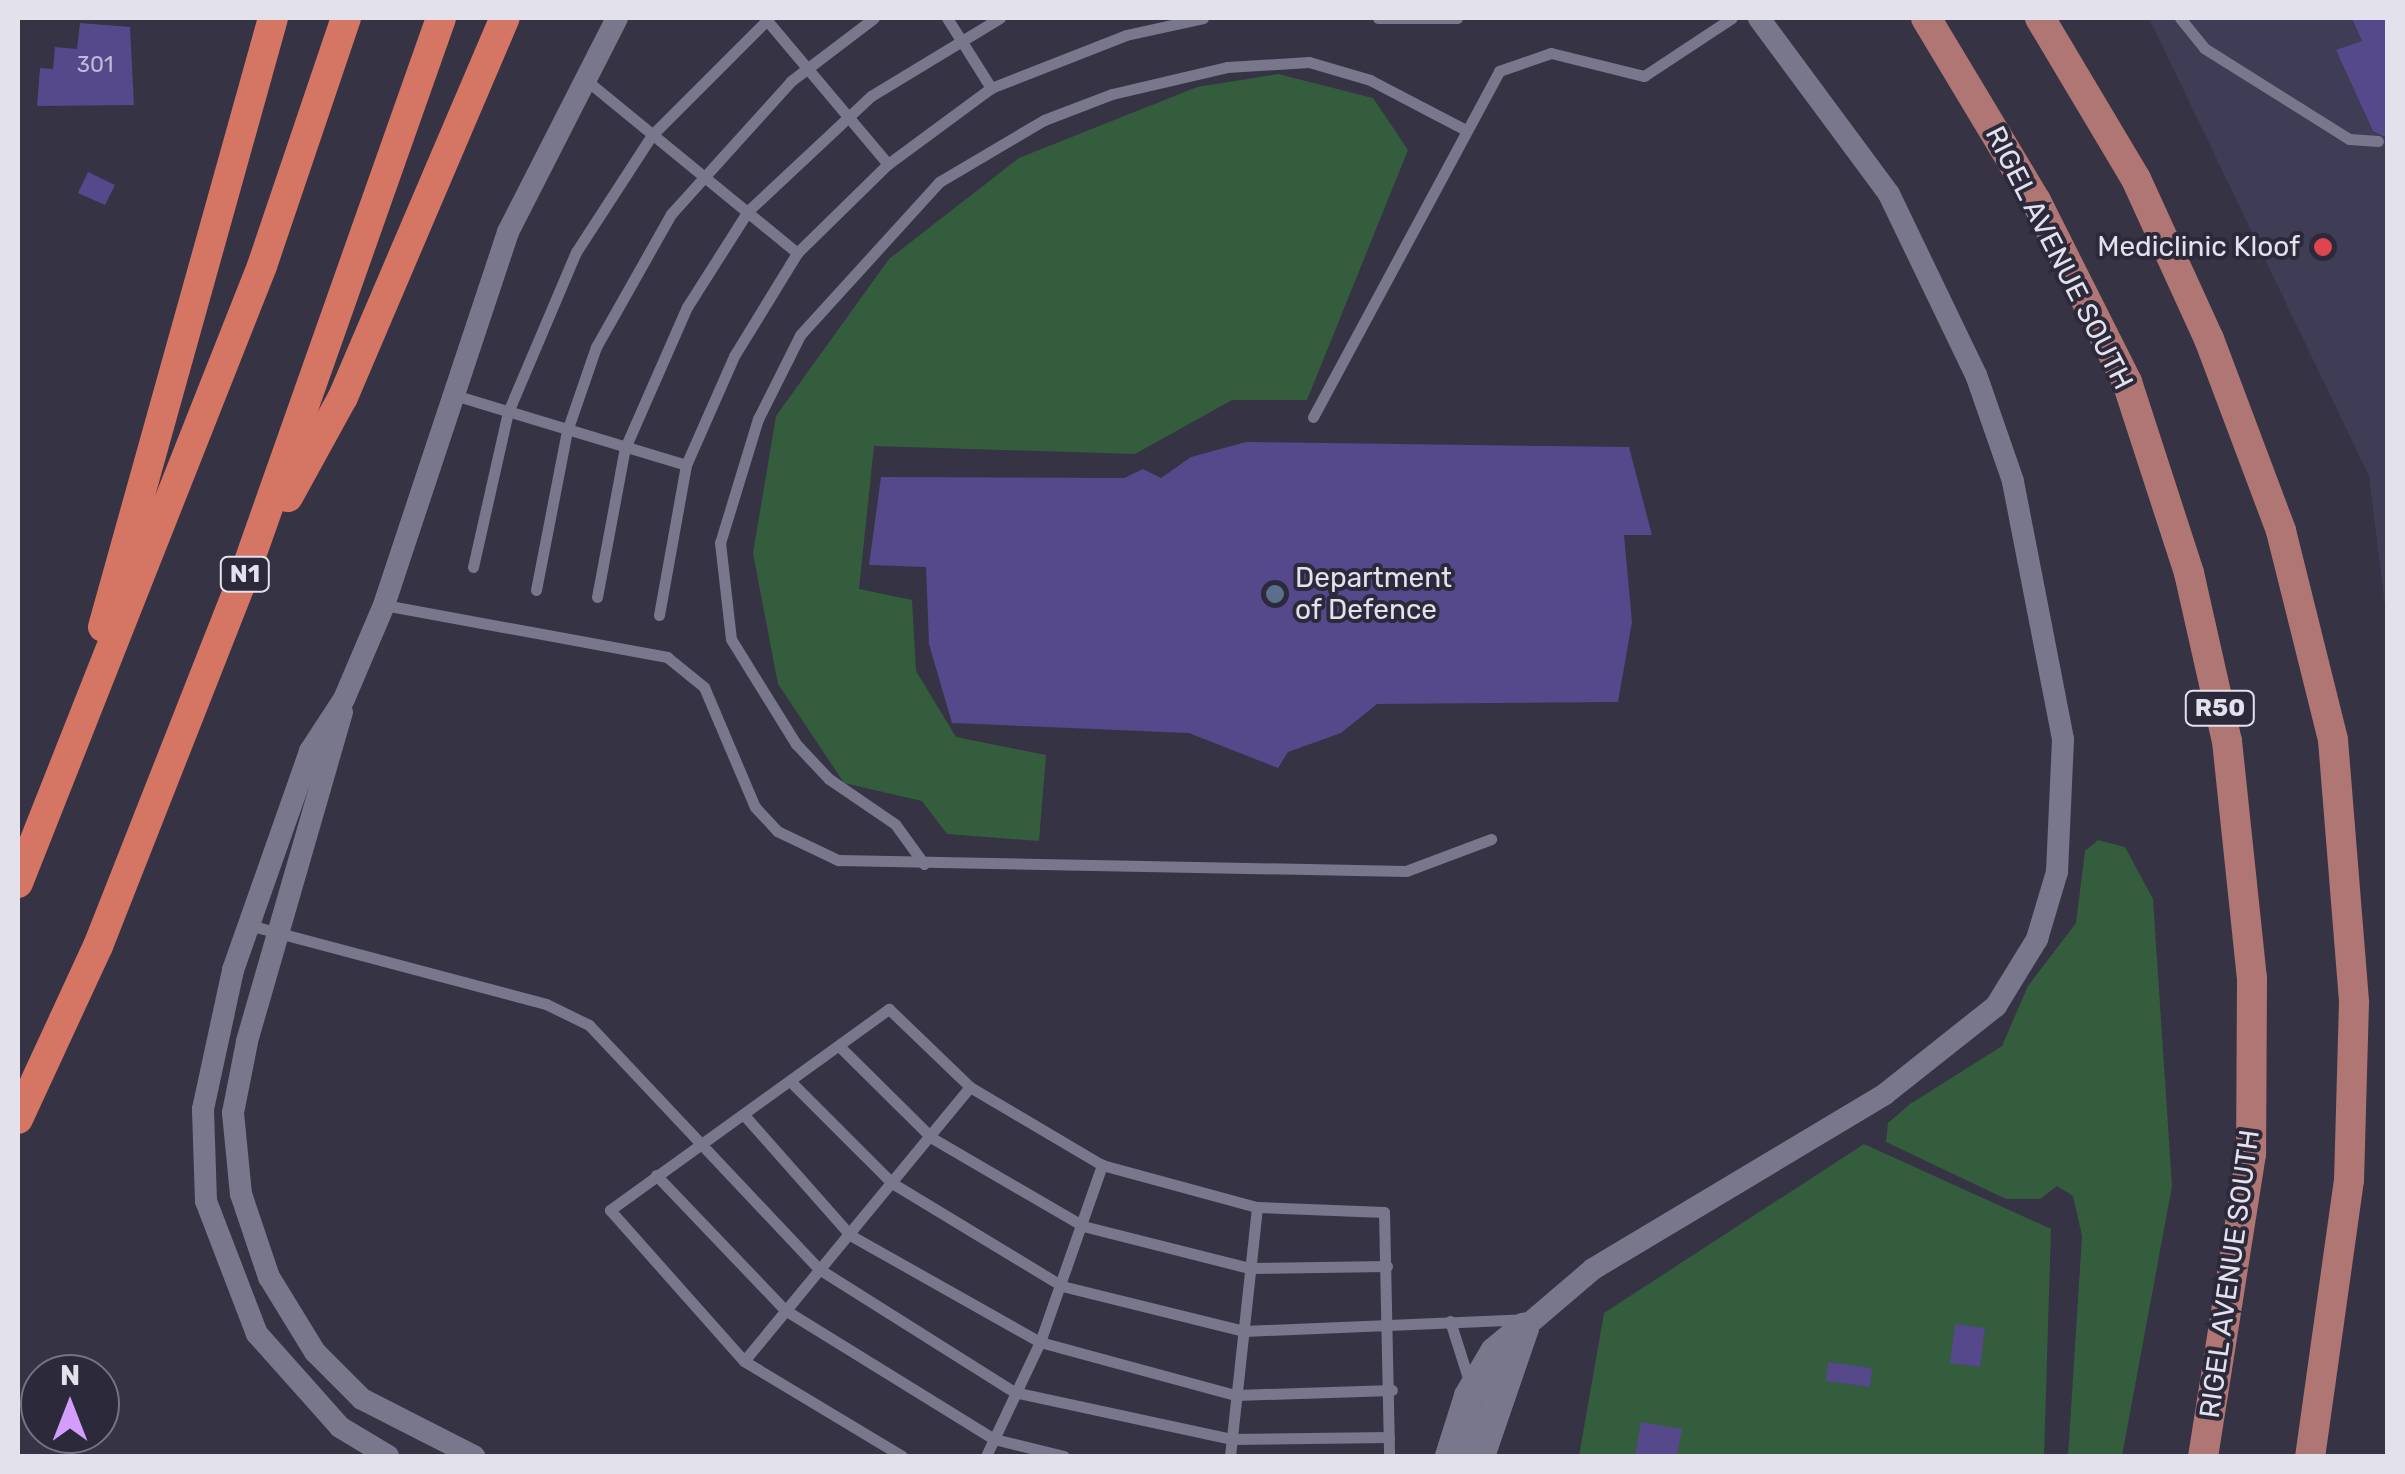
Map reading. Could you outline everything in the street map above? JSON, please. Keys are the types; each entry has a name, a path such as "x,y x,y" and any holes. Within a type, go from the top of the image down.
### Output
{"highway":[{"path":"65,770 272,18"},
{"path":"18,883 262,266 346,18"},
{"name":"N1","path":"18,1119 98,946 246,570 441,18"},
{"path":"246,570 344,397 505,18"}],"main road":[{"name":"RIGEL AVENUE SOUTH","path":"1926,18 2036,201 2126,382 2189,573 2227,741 2252,978 2251,1154 2202,1456"},
{"path":"2040,18 2136,179 2210,339 2281,531 2334,740 2354,1002 2349,1180 2310,1456"}],"street":[{"path":"474,1456 362,1399 314,1352 269,1276 241,1194 234,1113 278,935 344,699 384,605 508,232 617,18"},
{"path":"1450,1456 1463,1409 1494,1352 1528,1323 1683,1208 1885,1094 1996,1006 2037,940 2057,872 2063,739 2013,481 1976,374 1889,194 1759,18"},
{"path":"344,699 310,752 249,925 204,1109 206,1201 257,1334 340,1427 388,1456"},
{"path":"1480,1456 1528,1323"}],"lane":[{"path":"473,567 508,412 576,252 652,134 767,18 888,164"},
{"path":"536,590 567,431 596,347 701,172 807,67 874,18"},
{"path":"947,18 992,88"},
{"path":"596,597 625,448 687,307 748,211 848,114 1000,18"},
{"path":"659,615 686,465 734,356 797,252 888,164 992,88 1126,36 1203,18"},
{"path":"1378,18 1438,24 1457,18"},
{"path":"1313,417 1484,86 1516,59 1551,53 1644,76 1732,18"},
{"path":"2180,18 2204,48 2349,138 2378,141"},
{"path":"924,864 895,824 864,808 796,744 731,639 720,543 758,420 800,335 940,182 1044,120 1126,89 1227,67 1309,62 1370,80 1462,128"},
{"path":"586,80 797,252"},
{"path":"451,394 686,465"},
{"path":"384,605 667,658 704,687 755,807 777,831 838,860 1406,872 1491,839"},
{"path":"249,925 546,1004 590,1025 622,1049 699,1146 819,1269 1014,1392 1231,1438 1390,1437"},
{"path":"902,1456 744,1361 611,1216 616,1200 744,1115 889,1009 970,1087 1102,1165 1257,1207 1378,1207 1390,1224 1389,1456"},
{"path":"840,1047 932,1138 1082,1226 1248,1268 1387,1266"},
{"path":"791,1082 892,1183 1062,1286 1244,1331 1392,1323 1528,1323"},
{"path":"744,1361 932,1138 970,1087"},
{"path":"744,1115 850,1235 1040,1342 1235,1395 1392,1390"},
{"path":"986,1456 1040,1342 1102,1165"},
{"path":"656,1175 785,1310 994,1439 1064,1456"},
{"path":"1230,1456 1257,1207"},
{"path":"1450,1322 1465,1346 1463,1409"}],"shaded area":[{"name":"Mediclinic Kloof","path":"2149,18 2387,18 2387,623 2369,476"}],"green space":[{"path":"1278,74 1373,98 1408,150 1307,400 1232,400 1135,454 874,446 859,589 912,600 916,671 956,737 1046,755 1039,841 947,834 922,801 844,783 778,684 753,553 776,416 889,259 1019,158 1197,87"},
{"path":"2098,840 2125,847 2153,899 2172,1186 2122,1456 2068,1456 2082,1236 2073,1196 2057,1186 2040,1199 2006,1199 1886,1142 1888,1123 1910,1104 2002,1046 2028,986 2076,923 2085,851"},
{"path":"1864,1144 2051,1229 2044,1456 1579,1456 1604,1313"}],"building":[{"path":"2352,18 2388,18 2388,162 2387,138 2373,131 2336,50 2362,41"},
{"path":"80,23 130,27 134,105 37,106 40,68 53,69 55,47 77,49"},
{"path":"88,172 115,185 105,205 78,193"},
{"name":"Department of Defence","path":"1246,442 1629,447 1652,535 1624,535 1632,622 1618,702 1377,704 1341,733 1288,752 1278,768 1189,733 952,723 929,644 926,567 869,565 881,477 1124,478 1143,469 1161,478 1191,457"},
{"path":"1955,1324 1985,1328 1980,1367 1950,1363"},
{"path":"1828,1362 1872,1368 1870,1387 1826,1381"},
{"path":"1641,1422 1682,1429 1677,1456 1635,1456"}],"place":[{"name":"Mediclinic Kloof","path":"2323,247"},
{"name":"Department of Defence","path":"1275,594"}]}
